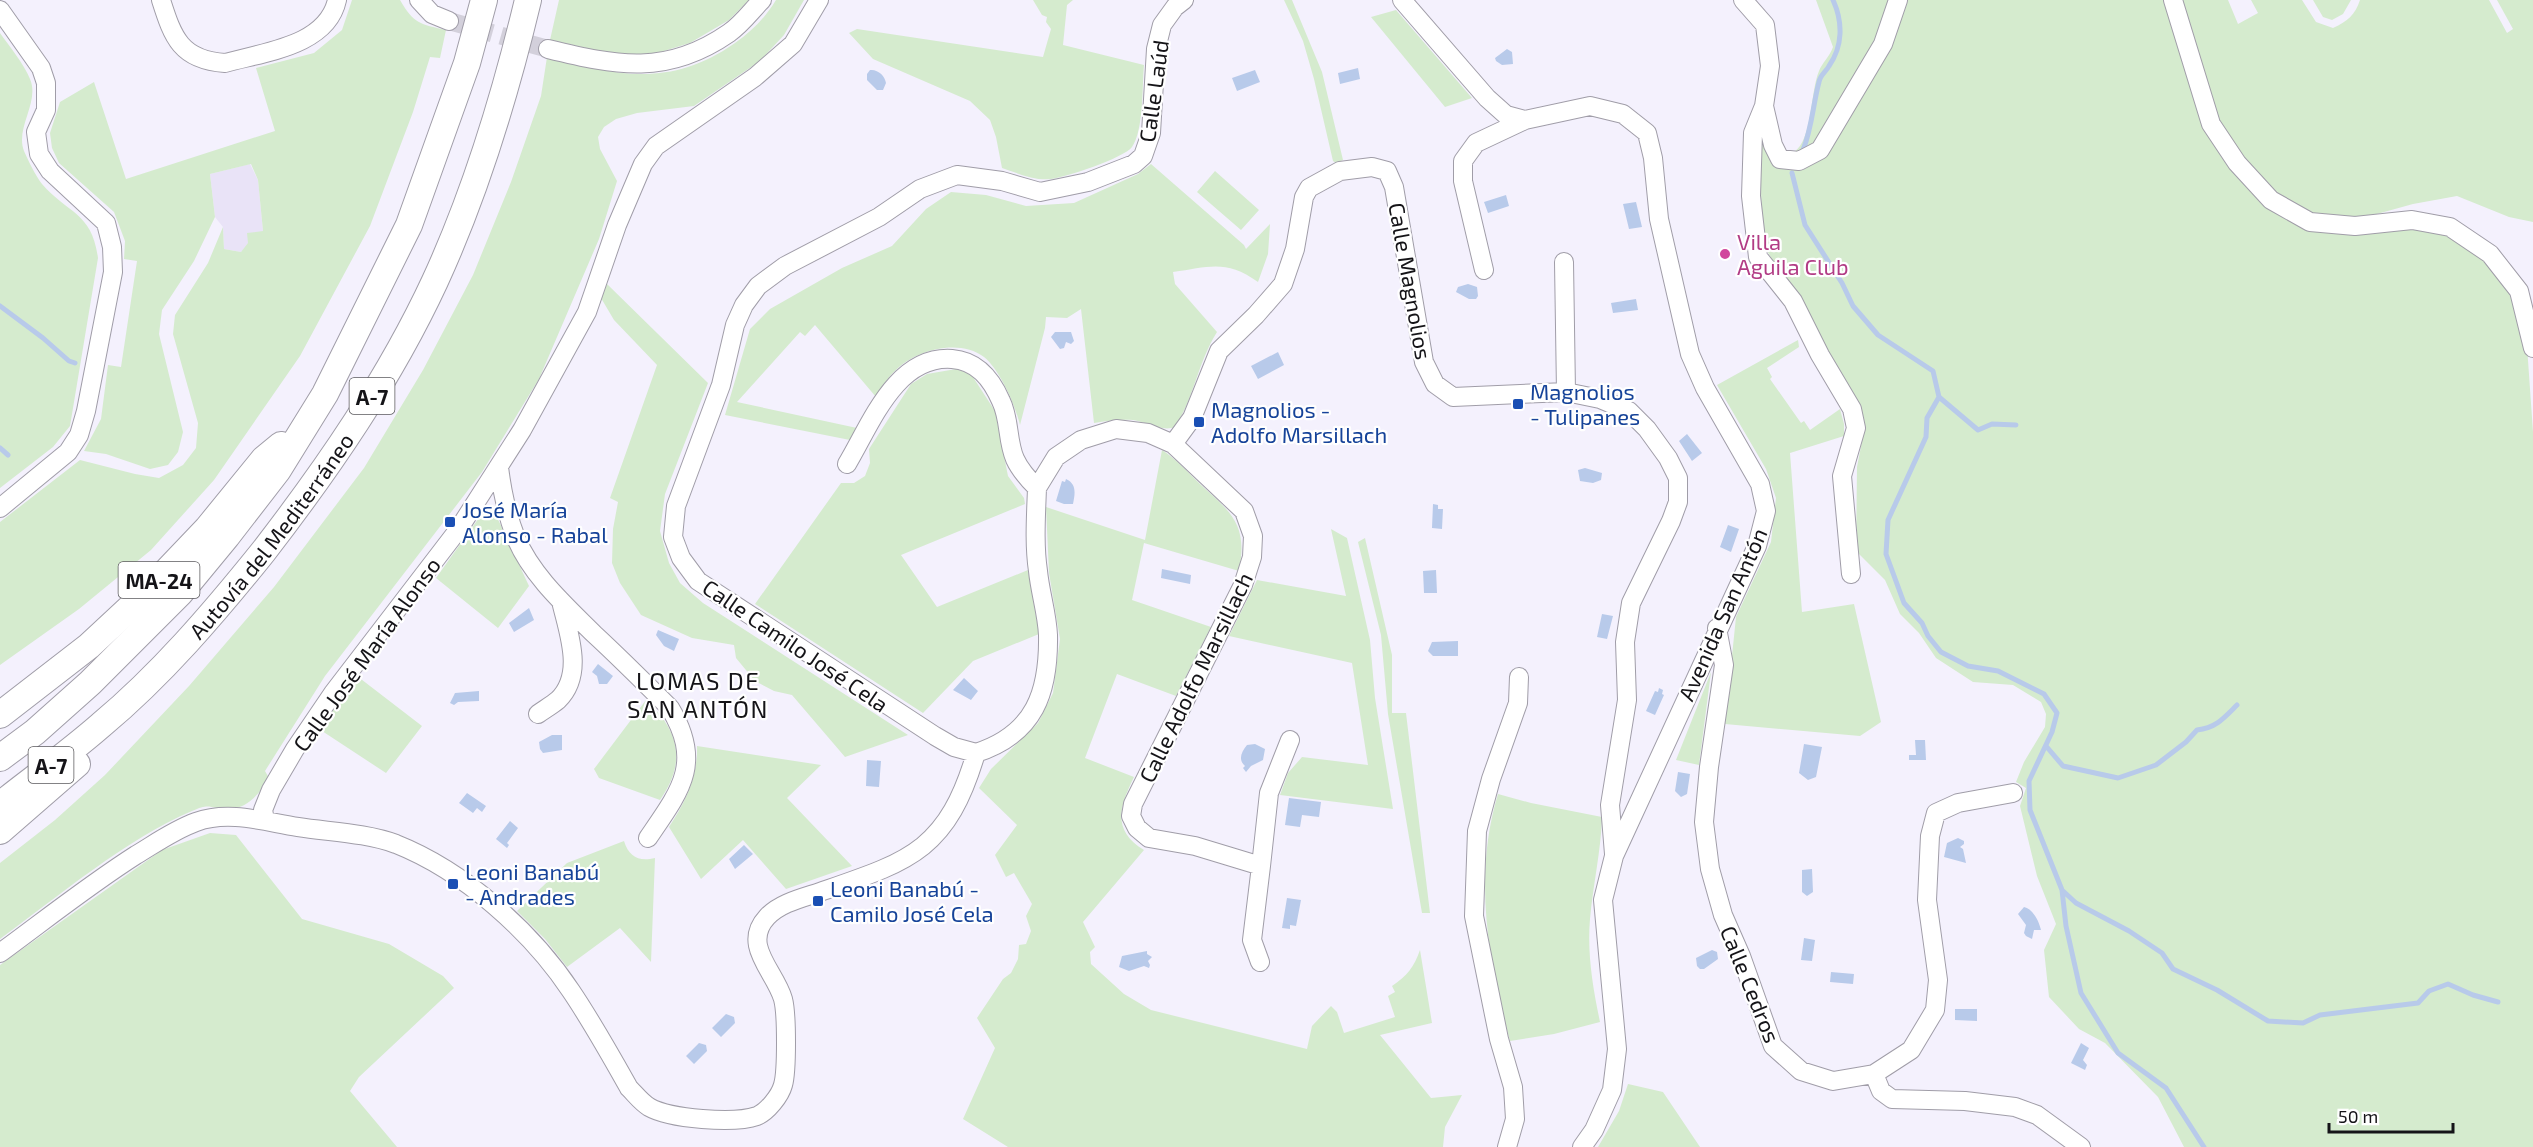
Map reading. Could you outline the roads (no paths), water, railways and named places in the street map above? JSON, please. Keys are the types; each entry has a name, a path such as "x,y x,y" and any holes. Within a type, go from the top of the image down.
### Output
{"highway":[{"name":"Autovía del Mediterráneo","path":"0,758 35,732 90,683 180,593 278,470 325,394 409,225 467,63 484,0"},
{"name":"Autovía del Mediterráneo","path":"0,805 102,725 177,652 241,579 300,504 348,435 393,360 434,282 465,208 509,78 528,0"},
{"name":"MA-24","path":"0,716 89,646 146,594 207,529 264,459 302,428"},
{"path":"0,831 75,767 102,725"}],"street":[{"path":"161,0 170,28 180,46 194,57 225,63 309,38 324,27 337,0"},
{"path":"418,0 432,14 449,21"},
{"path":"548,49 605,63 646,65 692,53 731,32 762,0"},
{"name":"Calle José María Alonso","path":"265,820 263,810 296,749 333,693 458,530 522,430 587,312 617,225 643,164 656,146 755,77 794,44 819,0"},
{"name":"Calle Laúd","path":"1143,156 1151,133 1156,49 1162,25 1175,7 1184,0"},
{"path":"1402,0 1487,98 1506,115 1525,120"},
{"path":"1743,0 1765,25 1770,66 1764,106 1753,133 1751,196 1758,257 1793,301 1820,355 1852,409 1856,428 1842,477 1851,574"},
{"path":"1764,106 1773,145 1780,159 1800,161 1820,150 1883,44 1898,0"},
{"path":"2174,0 2211,124 2237,163 2271,200 2310,222 2355,226 2412,219 2450,227 2490,254 2519,291 2533,348"},
{"path":"0,10 41,68 46,83 46,110 36,132 39,154 50,171 106,223 112,247 113,272 86,411 79,435 68,452 0,508"},
{"name":"Avenida San Antón","path":"1484,270 1463,181 1463,161 1476,143 1525,120 1590,106 1623,114 1647,133 1653,158 1659,219 1690,354 1705,388 1760,484 1766,511 1756,546 1614,856 1603,900 1617,1049 1612,1090 1594,1130 1582,1147"},
{"name":"Calle Camilo José Cela","path":"976,753 954,747 935,736 698,581 681,558 674,537 676,506 721,385 735,325 744,305 758,286 785,266 879,217 920,189 957,176 1002,181 1040,192 1088,182 1123,170 1143,156"},
{"name":"Calle Magnolios","path":"1173,444 1192,418 1219,351 1256,315 1283,284 1295,249 1304,196 1309,188 1340,171 1372,167 1387,171 1394,187 1424,362 1435,384 1453,397 1566,392 1600,399 1629,411 1647,429 1668,458 1678,478 1678,502 1671,521 1631,603 1625,642 1627,700 1610,805 1614,856"},
{"path":"1564,262 1566,392"},
{"path":"0,953 117,867 169,833 198,821 251,818 395,844 430,860 500,910 554,967 640,1101 665,1113 742,1120 759,1115 781,1092 784,1076 784,1008 776,984 757,948 756,936 760,925 778,907 881,871 908,858 925,845 950,816 968,781 976,753 998,746 1018,730 1038,705 1046,680 1048,633 1035,542 1037,488 1024,475 1014,457 1007,414 1000,398 983,372 971,362 946,359 921,364 906,373 892,388 847,464"},
{"name":"Calle Adolfo Marsillach","path":"1037,488 1056,457 1081,440 1116,429 1148,433 1173,444 1244,511 1253,536 1252,557 1243,585 1133,804 1131,816 1137,828 1149,838 1195,846 1261,866"},
{"path":"499,467 504,503 517,540 539,575 561,601 670,708 686,741 687,761 682,782 675,798 648,838"},
{"path":"538,714 558,700 567,688 574,672 569,634 561,601"},
{"name":"Calle Cedros","path":"1717,628 1724,665 1708,767 1704,822 1710,869 1723,915 1741,956 1773,1046 1801,1071 1833,1081 1874,1074 1911,1050 1935,1010 1938,980 1927,900 1929,836 1936,813 1958,803 2013,793"},
{"path":"1507,1147 1515,1119 1513,1087 1499,1039 1474,916 1477,831 1491,779 1518,703 1519,677"},
{"path":"1260,962 1252,940 1269,793 1290,740"},
{"path":"1874,1074 1881,1091 1892,1099 1965,1101 2015,1107 2037,1115 2080,1147"}],"water":[{"path":"1507,49 1512,52 1513,64 1502,65 1495,58"},
{"path":"1358,68 1360,79 1340,84 1338,73"},
{"path":"870,70 881,73 886,83 883,90 877,90 867,80"},
{"path":"1255,70 1260,82 1237,91 1232,78"},
{"path":"1506,195 1509,206 1488,213 1484,202"},
{"path":"1636,202 1642,227 1629,229 1623,204"},
{"path":"1468,284 1477,287 1476,299 1469,299 1456,292 1458,287"},
{"path":"1636,299 1638,310 1613,313 1611,303"},
{"path":"1055,332 1071,332 1074,341 1071,344 1066,342 1064,348 1060,349 1051,337"},
{"path":"1278,352 1284,365 1258,379 1251,366"},
{"path":"1687,434 1702,453 1692,461 1679,441"},
{"path":"1585,468 1602,473 1601,480 1593,483 1580,481 1578,470"},
{"path":"1066,479 1074,486 1073,504 1056,501 1062,481 1065,482"},
{"path":"1433,504 1438,505 1438,509 1443,509 1442,529 1432,528"},
{"path":"1728,525 1739,529 1731,552 1720,547"},
{"path":"1162,569 1191,575 1190,584 1161,578"},
{"path":"1436,570 1437,593 1424,593 1423,571"},
{"path":"529,608 534,620 514,632 509,623"},
{"path":"1602,614 1613,616 1607,639 1597,637"},
{"path":"658,630 679,639 674,651 664,646 656,635"},
{"path":"1458,641 1458,656 1433,656 1428,651 1432,642"},
{"path":"598,664 613,676 607,684 599,684 597,676 592,672"},
{"path":"964,678 978,691 971,700 953,690"},
{"path":"1659,688 1663,690 1664,695 1655,715 1646,711 1655,691 1658,692"},
{"path":"479,691 479,701 458,702 454,705 450,703 455,693"},
{"path":"552,735 562,735 562,750 543,753 539,742"},
{"path":"1915,740 1925,740 1926,760 1909,760 1909,755 1916,755"},
{"path":"1255,744 1265,749 1263,760 1251,766 1246,772 1241,759 1242,753 1247,745"},
{"path":"1804,744 1822,747 1816,777 1808,780 1799,773"},
{"path":"867,760 881,761 879,787 866,786"},
{"path":"1678,772 1690,774 1687,794 1681,797 1675,791"},
{"path":"467,793 486,806 482,812 477,808 473,813 459,803"},
{"path":"1289,798 1321,802 1319,817 1302,815 1300,827 1285,825"},
{"path":"510,821 518,828 507,843 509,845 507,848 496,839"},
{"path":"1958,838 1964,841 1960,847 1963,849 1966,863 1944,857 1947,843"},
{"path":"744,845 753,854 735,869 729,859"},
{"path":"1812,869 1813,892 1807,896 1802,892 1802,870"},
{"path":"1287,898 1301,900 1296,926 1290,925 1290,929 1282,928"},
{"path":"2024,907 2035,916 2041,930 2034,930 2032,939 2024,933 2026,925 2018,914"},
{"path":"1804,938 1815,940 1812,961 1801,960"},
{"path":"1712,950 1717,952 1718,959 1704,969 1700,969 1696,958"},
{"path":"1147,951 1147,954 1152,957 1148,961 1149,968 1144,966 1129,971 1119,967 1122,956"},
{"path":"1831,972 1854,974 1853,984 1830,982"},
{"path":"1955,1009 1977,1009 1977,1021 1955,1020"},
{"path":"726,1014 734,1017 735,1023 721,1037 712,1028"},
{"path":"699,1043 706,1045 707,1051 694,1064 686,1056"},
{"path":"2081,1043 2089,1048 2083,1060 2087,1065 2085,1070 2071,1063"}],"waterway":[{"path":"1803,150 1820,80 1834,58 1839,42 1839,17 1833,0"},
{"path":"1792,173 1805,225 1842,283 1853,306 1878,335 1933,371 1939,397 1927,418 1926,437 1888,520 1886,554 1904,603 1922,623 1928,636 1941,652 1968,666 1998,671 2044,694 2057,713 2052,732 2029,781 2030,810 2062,890 2066,926 2081,993 2118,1053 2166,1088 2204,1147"},
{"path":"0,306 69,361 75,363"},
{"path":"1939,397 1978,430 1992,424 2016,425"},
{"path":"0,448 8,455"},
{"path":"2046,746 2063,766 2118,778 2156,765 2186,742 2197,730 2215,725 2237,705"},
{"path":"2063,891 2076,903 2129,931 2162,953 2173,969 2217,990 2268,1021 2303,1023 2320,1015 2418,1003 2429,991 2448,984 2473,995 2498,1002"}],"tunnel":[{"path":"449,21 548,49"}],"place":[{"name":"Villa Aguila Club","path":"1725,254"},
{"name":"Magnolios - Tulipanes","path":"1518,404"},
{"name":"Magnolios - Adolfo Marsillach","path":"1199,422"},
{"name":"José María Alonso - Rabal","path":"450,522"},
{"name":"Leoni Banabú - Andrades","path":"453,884"},
{"name":"Leoni Banabú - Camilo José Cela","path":"818,901"}],"district":[{"name":"LOMAS DE SAN ANTÓN","path":"698,694"}]}
